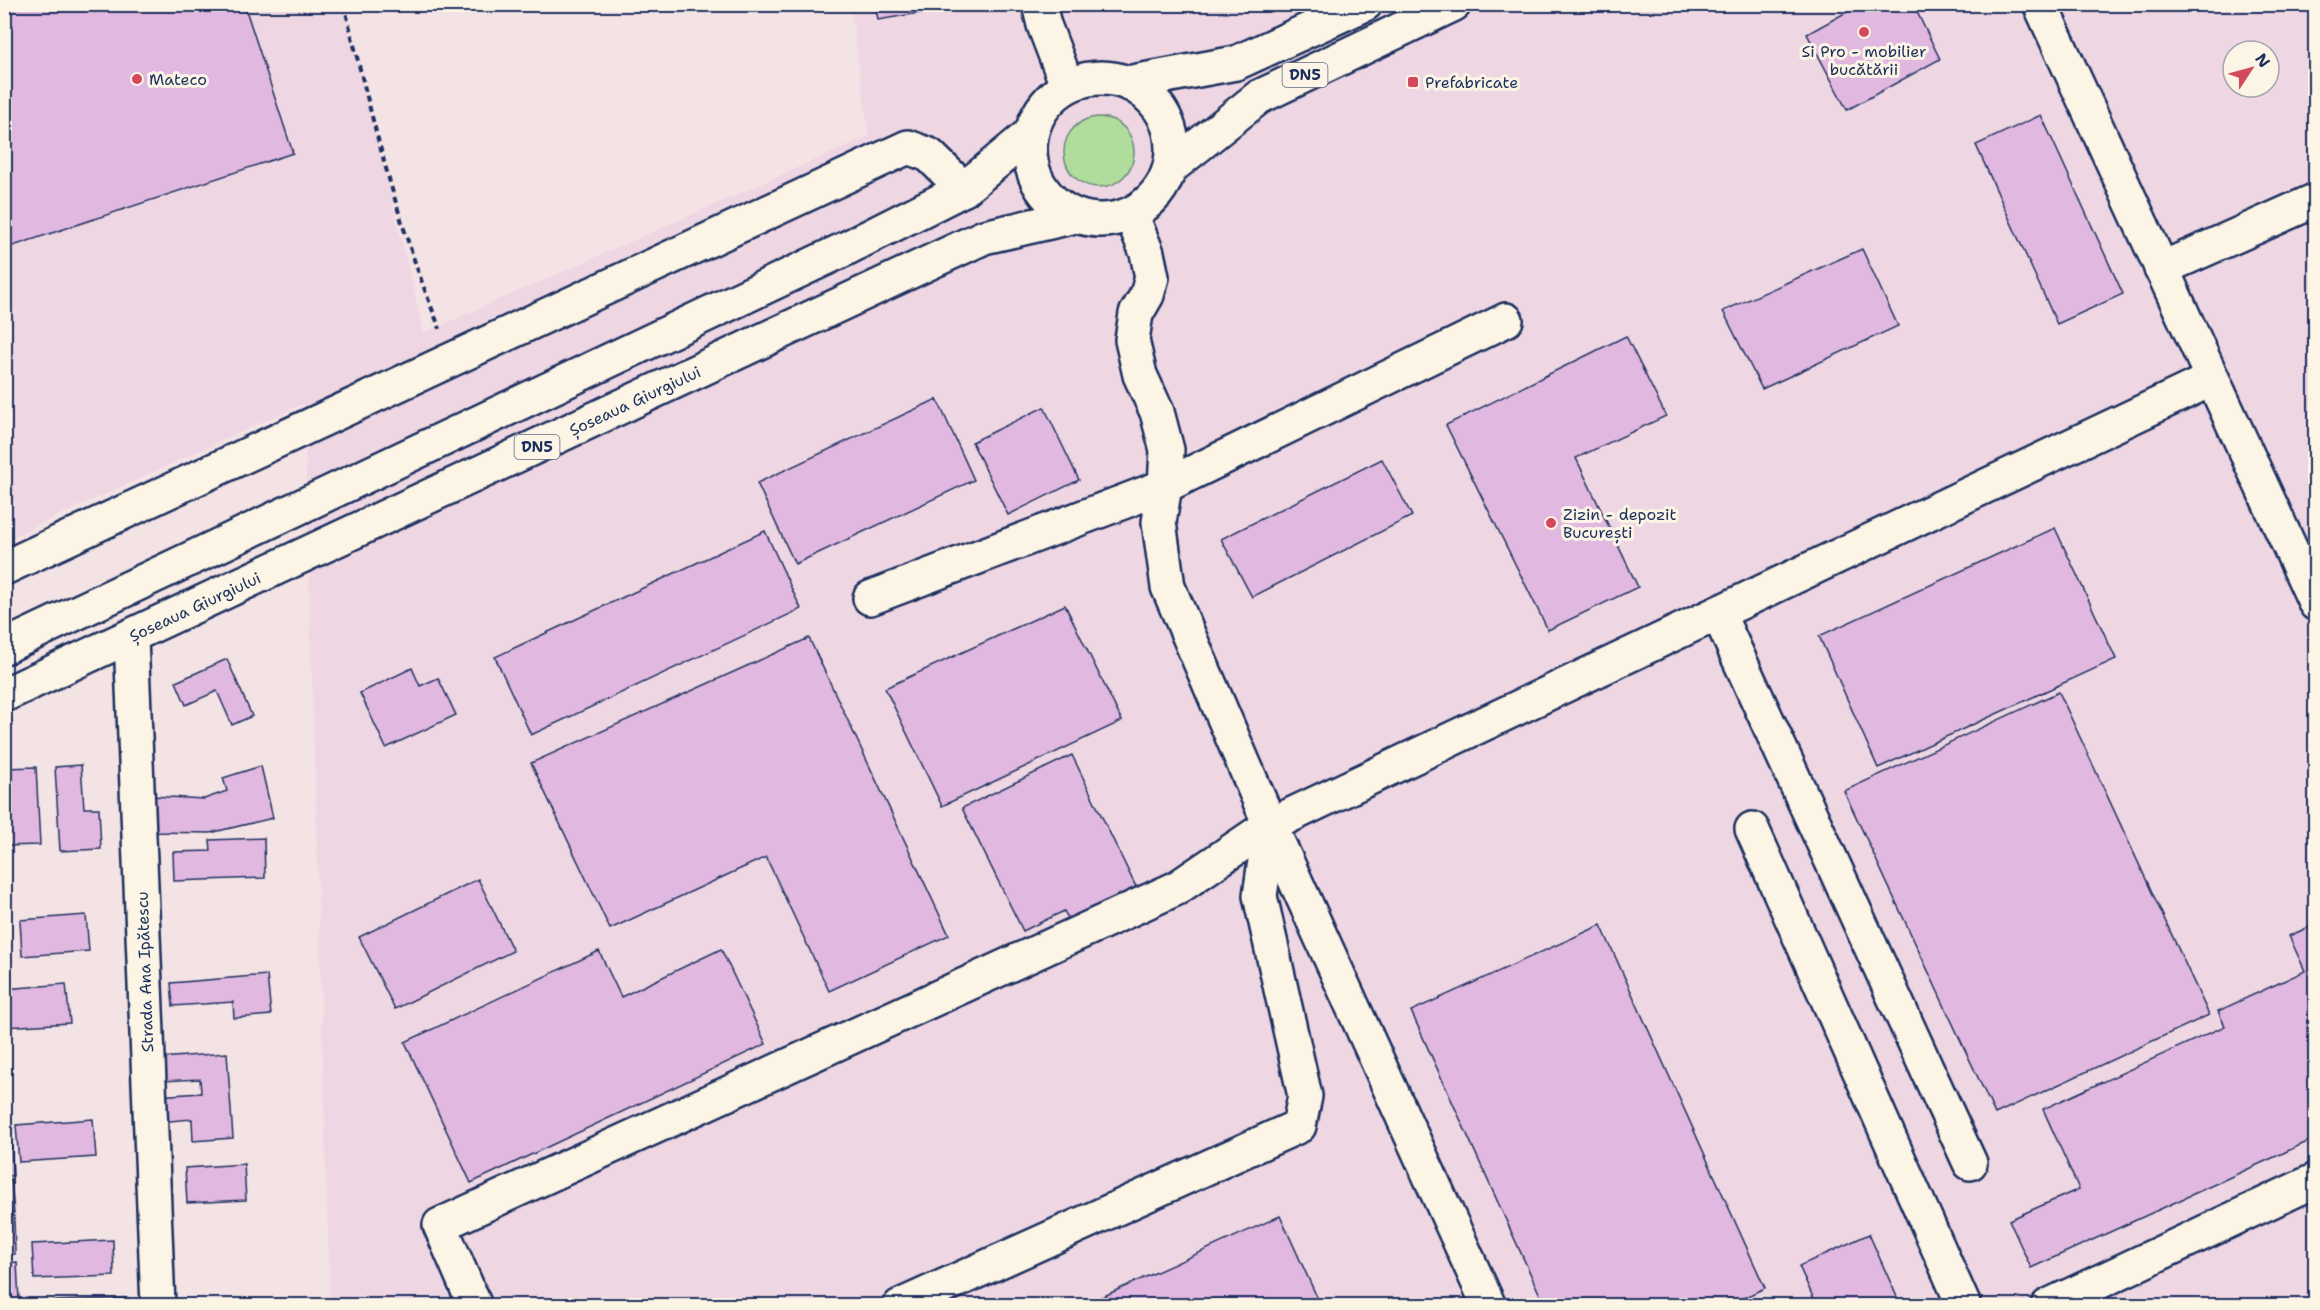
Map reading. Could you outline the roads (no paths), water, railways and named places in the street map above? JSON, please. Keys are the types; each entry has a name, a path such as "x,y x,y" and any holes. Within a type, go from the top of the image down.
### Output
{"main road":[{"path":"1039,4 1044,25 1067,85"},
{"name":"Șoseaua Giurgiului","path":"1128,82 1146,93 1160,108 1169,127 1172,147 1170,168 1155,196 1131,214 1104,221 1076,216 1058,207 1044,192 1034,174 1029,154 1030,134 1041,108 1067,85 1099,77 1128,82 1236,63 1365,4"},
{"name":"Șoseaua Giurgiului","path":"1170,168 1259,97 1454,4"},
{"path":"2040,4 2316,603"},
{"name":"Șoseaua Giurgiului","path":"4,647 845,249 964,189 1030,134"},
{"path":"4,568 908,147 929,155 964,189"},
{"path":"2161,269 2316,200"},
{"path":"1131,214 1148,253 1152,277 1147,296 1137,314 1132,340 1140,375 1157,412 1167,450 1165,486 1159,522 1168,587 1270,825 1489,1305"},
{"name":"Șoseaua Giurgiului","path":"4,695 131,638 984,237 1076,216"},
{"path":"870,598 1165,486 1506,320"},
{"path":"475,1305 440,1225 1177,888 1270,825 2212,379"},
{"path":"1718,613 1970,1163"},
{"name":"Strada Ana Ipătescu","path":"131,638 158,1305"},
{"path":"900,1305 1299,1126 1305,1096 1260,896 1270,825"},
{"path":"1752,829 1964,1305"},
{"path":"2048,1305 2316,1180"}],"place":[{"name":"Si Pro - mobilier bucătării","path":"1864,32"},
{"name":"Mateco","path":"137,79"},
{"name":"Prefabricate","path":"1413,82"},
{"name":"Zizin - depozit București","path":"1551,523"}]}
